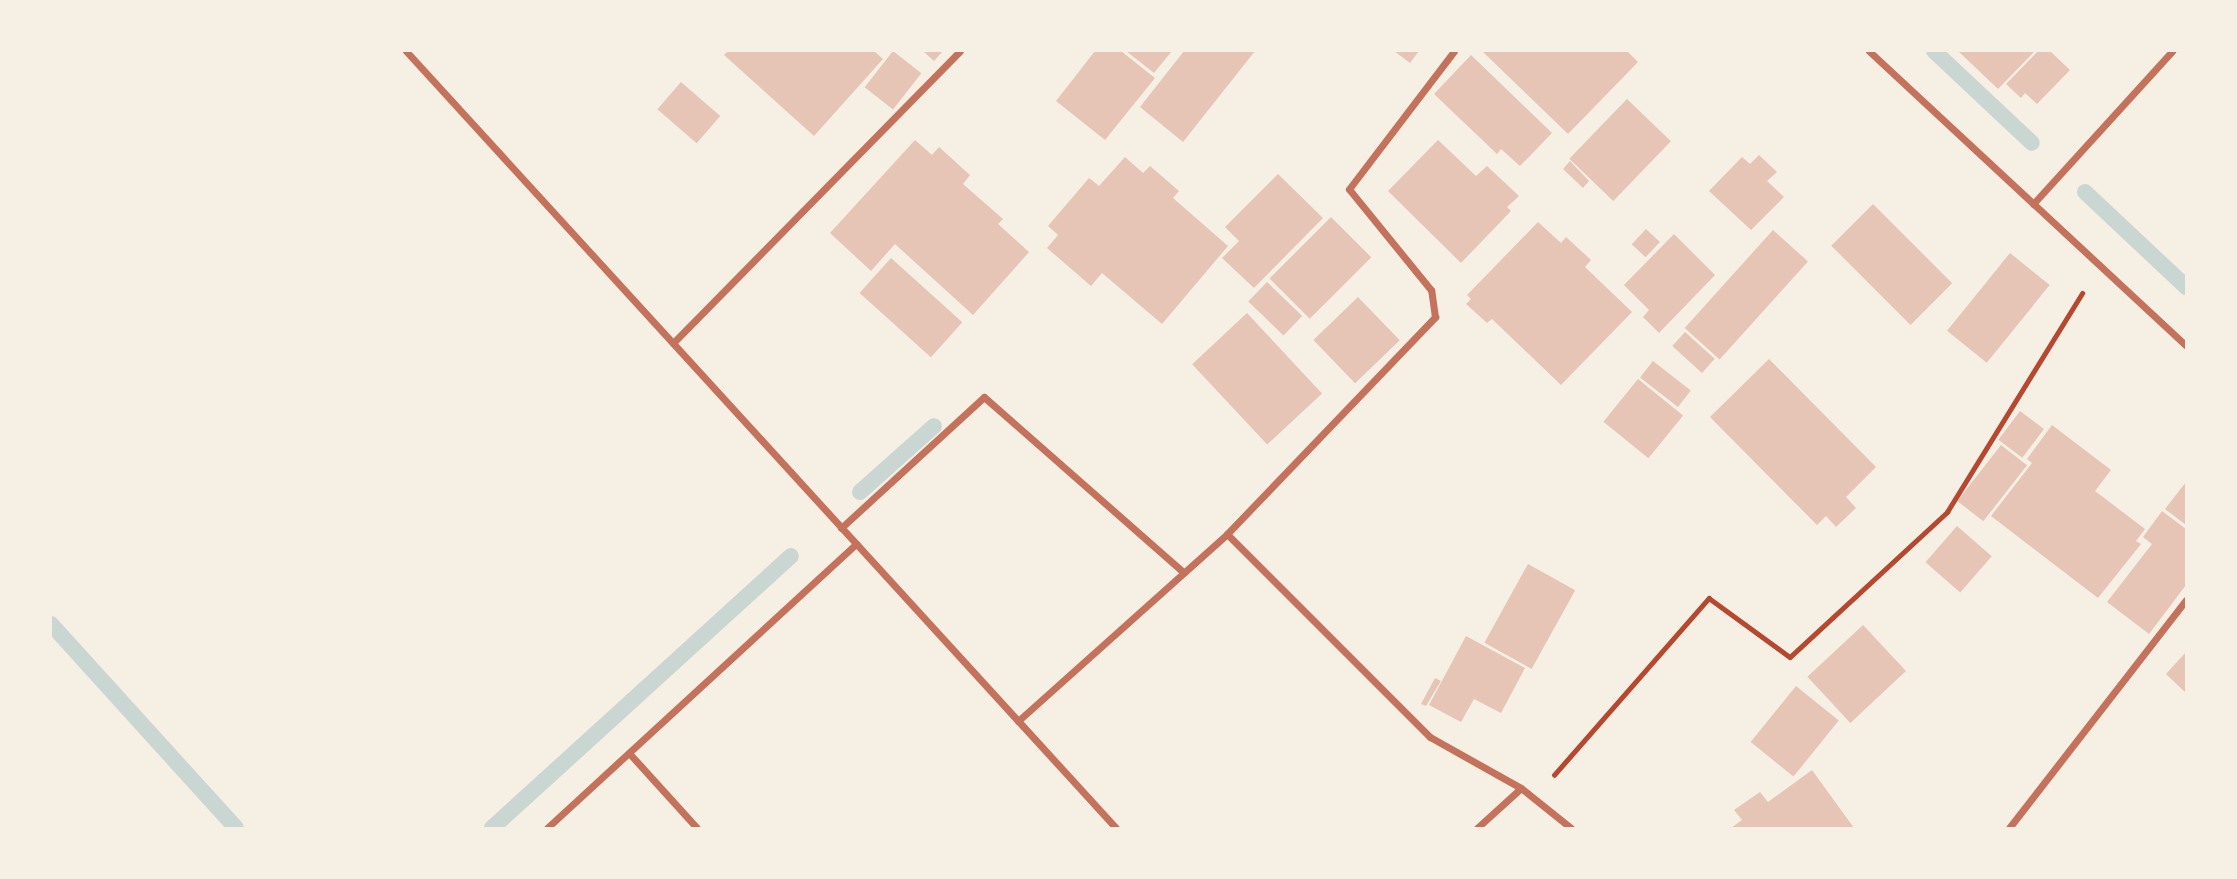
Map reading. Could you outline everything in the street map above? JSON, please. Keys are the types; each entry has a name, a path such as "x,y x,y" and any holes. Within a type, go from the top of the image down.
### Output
{"street":[{"path":"406,51 1116,828"},
{"path":"673,344 960,51"},
{"path":"1018,721 1227,534 1435,317 1431,290 1349,189 1454,51"},
{"path":"1869,51 2186,346"},
{"path":"2033,204 2172,51"},
{"path":"841,528 985,397 1184,573"},
{"path":"1227,534 1430,737 1521,788 1571,828"},
{"path":"547,828 856,544"},
{"path":"2009,828 2186,600"},
{"path":"629,753 697,828"},
{"path":"1477,828 1521,788"}],"path":[{"path":"1534,798 1709,598 1790,657 1947,512 2099,265"}],"building":[{"path":"728,51 874,51 883,59 814,136 724,55"},
{"path":"893,51 921,73 893,109 865,87"},
{"path":"923,51 943,51 934,61"},
{"path":"1095,51 1121,51 1155,78 1105,140 1056,101"},
{"path":"1126,51 1172,51 1154,73"},
{"path":"1184,51 1255,51 1183,142 1140,107"},
{"path":"1394,51 1419,51 1410,63"},
{"path":"1482,51 1627,51 1638,62 1568,134"},
{"path":"1958,51 2035,51 1998,89"},
{"path":"2038,51 2050,51 2070,70 2037,104 2025,93 2021,98 2006,84"},
{"path":"1471,55 1552,133 1520,166 1501,149 1497,154 1434,94"},
{"path":"681,82 720,116 697,143 657,109"},
{"path":"1627,99 1671,141 1613,201 1569,159"},
{"path":"915,140 932,155 939,147 970,175 963,184 1003,219 998,224 1029,252 973,315 895,244 871,271 830,233"},
{"path":"1438,140 1476,176 1487,166 1519,196 1507,207 1511,211 1461,263 1388,191"},
{"path":"1759,155 1777,172 1767,181 1784,197 1751,230 1709,191 1742,157 1750,164"},
{"path":"1125,157 1143,173 1150,166 1179,191 1173,198 1228,246 1162,324 1102,273 1091,286 1047,248 1058,235 1048,226 1089,178 1099,186"},
{"path":"1570,161 1589,181 1583,188 1563,169"},
{"path":"1278,174 1323,218 1254,288 1222,258 1239,241 1225,227"},
{"path":"1873,204 1952,283 1910,325 1831,246"},
{"path":"1331,217 1371,257 1310,319 1269,279"},
{"path":"1538,222 1561,243 1566,237 1591,260 1585,267 1632,312 1561,385 1492,319 1487,323 1466,304 1471,299 1467,295"},
{"path":"1646,229 1660,242 1646,257 1632,244"},
{"path":"1773,230 1808,261 1720,360 1685,328"},
{"path":"1674,234 1715,275 1659,333 1643,317 1649,310 1624,285"},
{"path":"2010,253 2050,285 1987,363 1947,331"},
{"path":"891,258 962,322 931,357 860,293"},
{"path":"1267,282 1302,316 1283,335 1248,301"},
{"path":"1358,297 1400,340 1355,383 1313,340"},
{"path":"1247,313 1322,393 1267,445 1192,364"},
{"path":"1685,332 1715,359 1702,373 1672,346"},
{"path":"1769,359 1876,467 1846,497 1856,508 1836,527 1826,516 1817,525 1710,417"},
{"path":"1653,361 1691,391 1678,407 1640,378"},
{"path":"1638,379 1683,416 1648,458 1603,422"},
{"path":"2020,411 2044,429 2022,458 1998,440"},
{"path":"2052,425 2111,470 2095,491 2145,529 2136,541 2141,544 2098,598 1991,516 2032,463 2027,459"},
{"path":"2001,445 2027,465 1983,521 1957,501"},
{"path":"2186,482 2186,525 2165,509"},
{"path":"2162,511 2186,529 2186,585 2149,634 2107,602 2152,544 2143,537"},
{"path":"1957,526 1992,556 1960,592 1926,562"},
{"path":"1528,564 1575,590 1532,669 1484,643"},
{"path":"1863,625 1906,671 1850,723 1807,677"},
{"path":"1466,636 1525,668 1501,713 1474,699 1461,722 1429,705"},
{"path":"2186,652 2186,693 2166,674"},
{"path":"1435,678 1441,681 1426,706 1421,704"},
{"path":"1796,686 1839,721 1793,777 1751,742"},
{"path":"1812,770 1854,828 1731,828 1742,820 1734,810 1760,792 1768,802"}],"waterway":[{"path":"1934,51 2032,143"},
{"path":"2085,192 2186,287"},
{"path":"860,492 934,426"},
{"path":"492,828 791,556"},
{"path":"51,624 236,828"}]}
